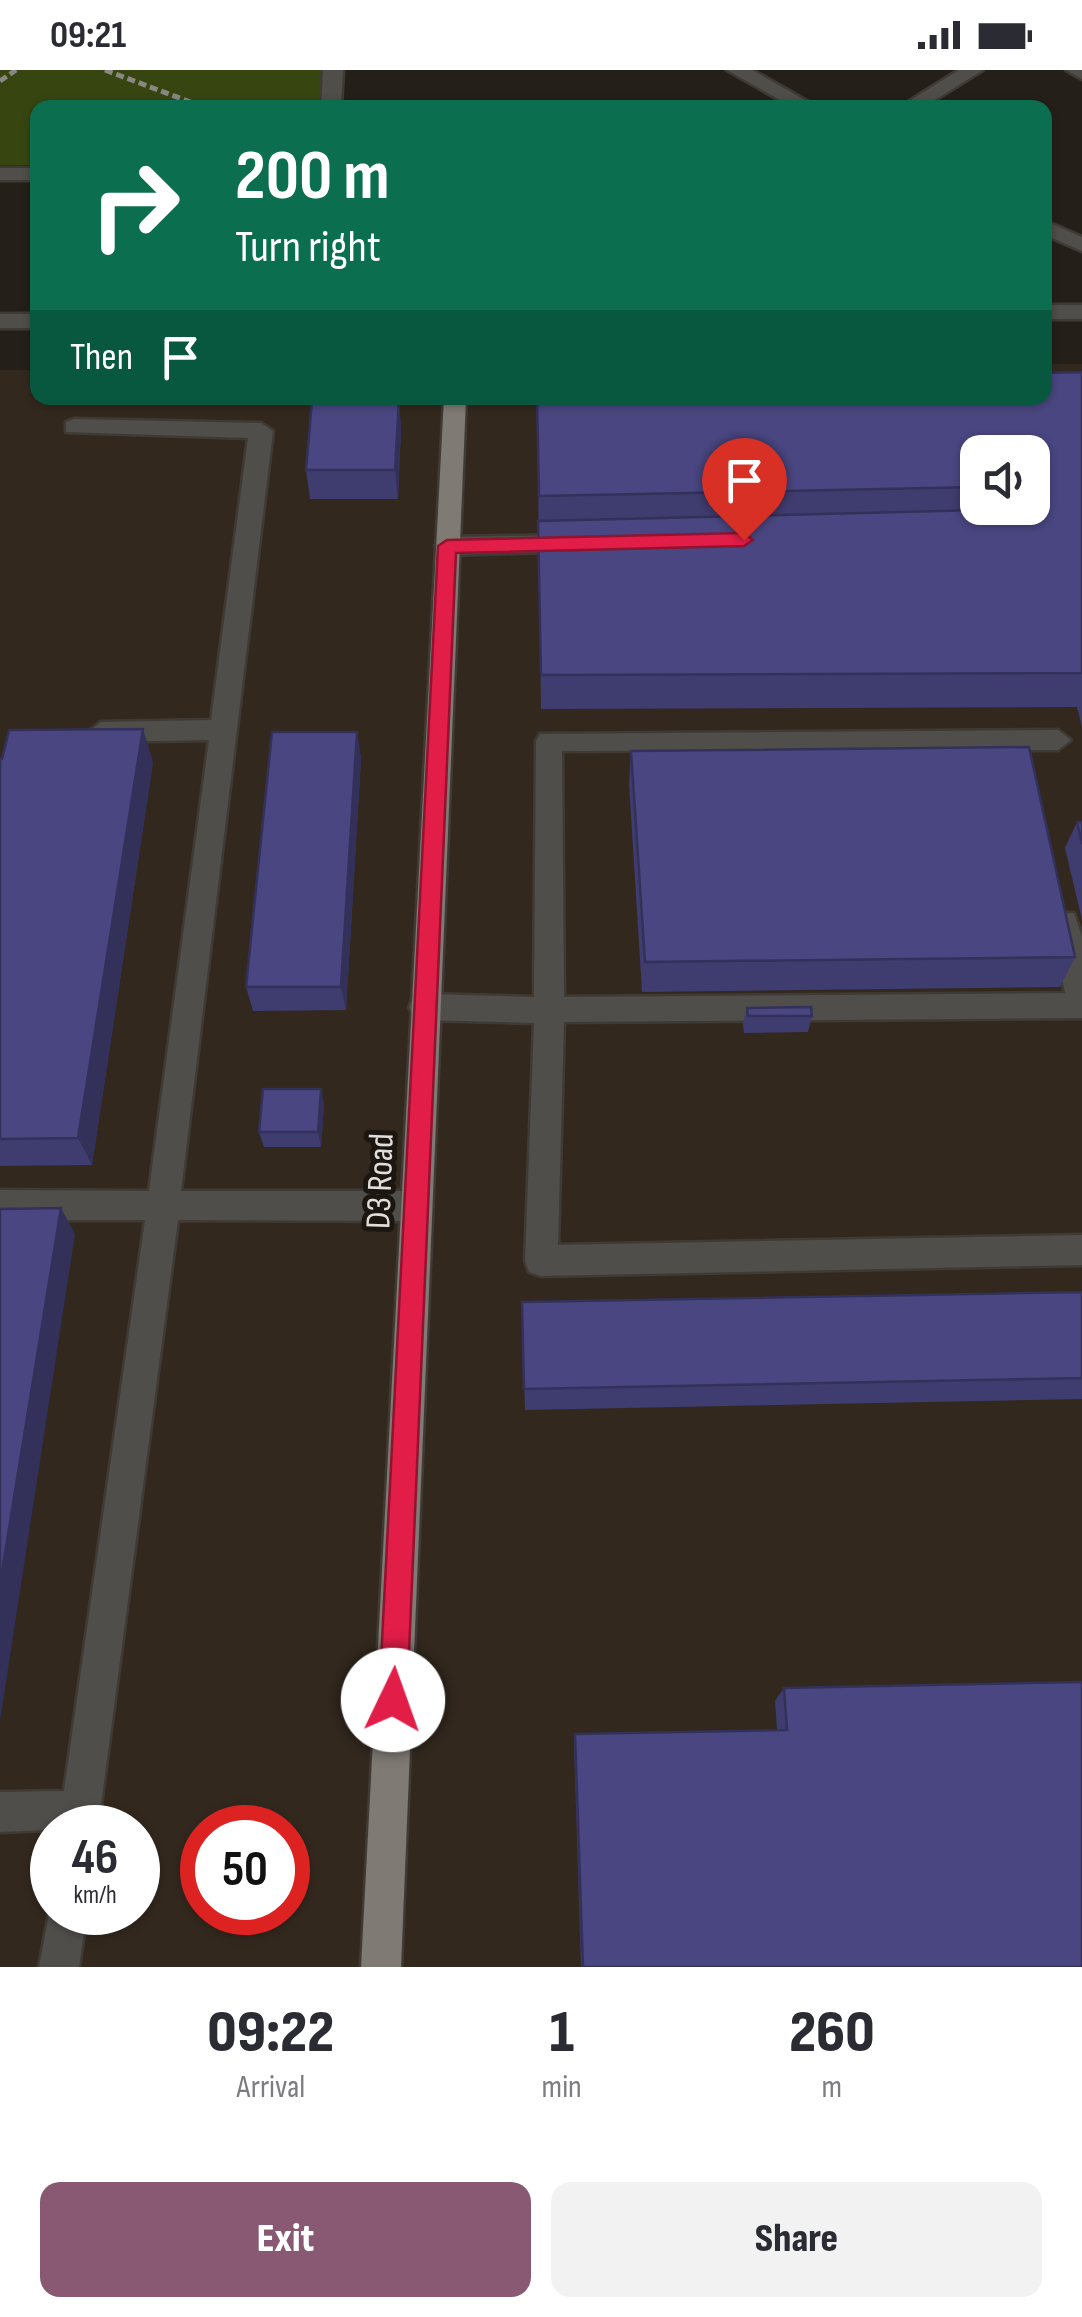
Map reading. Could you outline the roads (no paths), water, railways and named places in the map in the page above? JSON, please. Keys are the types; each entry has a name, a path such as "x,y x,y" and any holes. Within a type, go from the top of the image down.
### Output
{"main road":[{"name":"D3 Road","path":"381,1967 455,405"}],"street":[{"path":"331,100 333,70"},
{"path":"737,70 795,100"},
{"path":"921,100 973,70"},
{"path":"0,174 30,174"},
{"path":"1052,231 1082,246"},
{"path":"1052,312 1082,312"},
{"path":"0,321 30,321"},
{"path":"74,427 261,431 164,1202 81,1805"},
{"path":"447,546 595,543"},
{"path":"74,732 224,730"},
{"path":"1058,740 549,741 548,1010 541,1260 1082,1250"},
{"path":"424,1007 548,1010 1082,1003 1056,884"},
{"path":"0,1205 164,1202 416,1206"},
{"path":"0,1812 30,1814"},
{"path":"59,1967 64,1935"}]}
